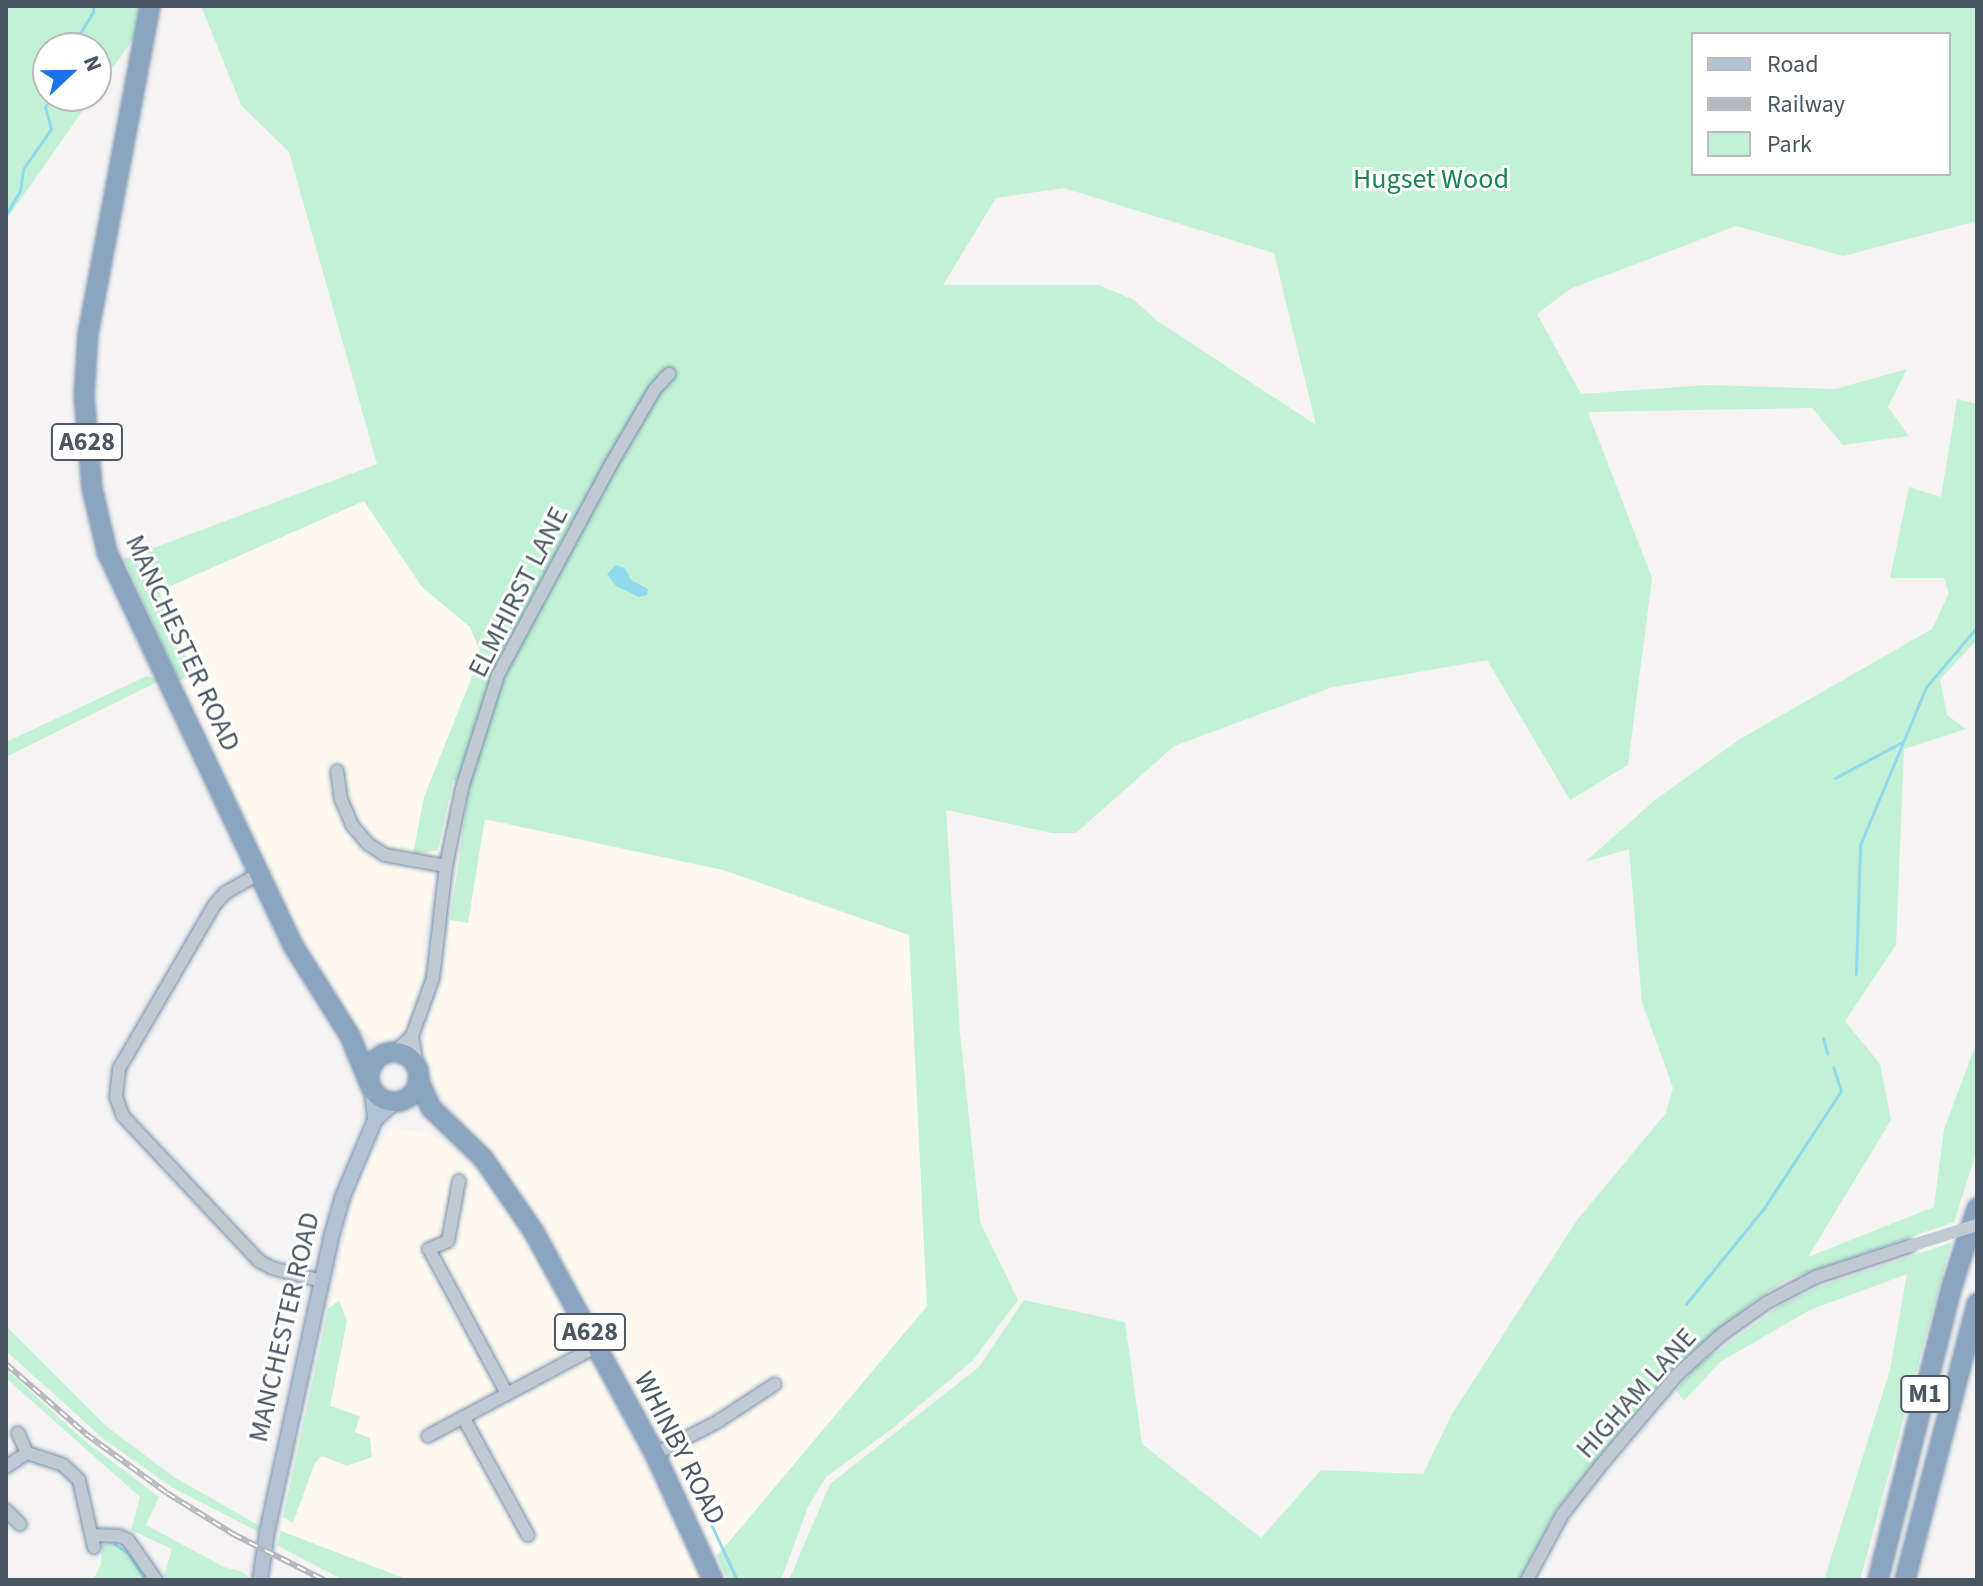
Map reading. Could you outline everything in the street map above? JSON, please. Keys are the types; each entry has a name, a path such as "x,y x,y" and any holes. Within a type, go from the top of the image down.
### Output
{"highway":[{"name":"MANCHESTER ROAD","path":"150,6 88,333 84,396 92,488 107,552 308,973 350,1036 371,1086"},
{"path":"350,1036 376,1051 407,1056 418,1074"},
{"path":"371,1086 374,1062 392,1053"},
{"name":"MANCHESTER ROAD","path":"398,1102 414,1091 418,1074"},
{"name":"WHINBY ROAD","path":"418,1074 431,1108 470,1144 509,1191 655,1454 713,1580"},
{"name":"A628","path":"371,1086 381,1099 398,1102"},
{"name":"WHINBY ROAD","path":"398,1102 431,1108"},
{"name":"M1","path":"1878,1580 1952,1286 1977,1208"},
{"name":"M1","path":"1905,1580 1977,1303"}],"main road":[{"name":"MANCHESTER ROAD","path":"371,1086 375,1120"},
{"name":"MANCHESTER ROAD","path":"260,1580 342,1198 375,1120 398,1102"}],"street":[{"name":"ELMHIRST LANE","path":"418,1074 412,1036 433,978 446,866 462,788 508,654 610,466 655,389 669,374"},
{"path":"337,771 341,799 352,825 368,844 385,855 446,866"},
{"path":"260,873 225,893 215,904 119,1069 116,1097 123,1116 259,1261 272,1268 322,1281"},
{"name":"ELMHIRST LANE","path":"392,1053 412,1036"},
{"path":"459,1181 448,1241 429,1249 507,1394"},
{"name":"HIGHAM LANE","path":"1527,1580 1562,1515 1591,1478 1678,1374 1721,1335 1766,1303 1816,1277 1977,1225"},
{"path":"428,1436 597,1346"},
{"path":"655,1454 717,1422 775,1384"},
{"path":"463,1417 528,1535"},
{"path":"18,1433 27,1453 63,1465 79,1480 93,1541 119,1536 128,1540 156,1580"},
{"path":"6,1467 27,1453"},
{"path":"6,1510 20,1524"}],"shaded area":[{"path":"364,500 422,587 470,627 481,654 423,937 425,975 405,1030 392,1040 378,1042 355,1026 296,934 179,681 194,674 159,591"},
{"path":"465,816 723,870 909,935 927,1306 717,1556 655,1430 525,1197 437,1089 423,1055 425,1034 443,969"},
{"path":"395,1127 438,1137 471,1165 513,1219 587,1351 702,1580 409,1580 281,1531 353,1201 372,1151"}],"green space":[{"path":"6,6 141,6 137,33 112,69 112,32 32,32 32,112 82,112 6,220"},
{"name":"Hugset Wood","path":"201,6 1977,6 1977,221 1843,256 1736,226 1570,289 1537,314 1581,394 1708,385 1835,389 1907,369 1888,407 1909,436 1843,445 1812,408 1588,412 1652,578 1628,765 1570,800 1487,660 1333,687 1174,746 1076,833 1052,833 946,810 960,1033 980,1222 1018,1300 973,1360 893,1428 826,1477 808,1507 781,1580 728,1580 717,1556 927,1306 909,935 723,870 485,819 468,923 450,920 471,775 453,781 438,850 413,854 424,797 481,654 470,627 422,587 364,501 159,591 194,674 179,681 124,559 377,464 289,152 241,105","holes":["1064,188 1274,253 1316,425 1156,320 1134,300 1099,285 943,285 996,198"]},
{"path":"1957,399 1977,404 1977,640 1940,679 1947,715 1966,729 1904,749 1896,945 1845,1021 1880,1064 1891,1120 1808,1257 1934,1207 1944,1129 1977,1041 1977,1150 1954,1222 1786,1280 1752,1302 1677,1364 1556,1509 1519,1580 789,1580 830,1484 979,1367 1024,1300 1125,1322 1142,1444 1261,1538 1321,1470 1423,1474 1452,1414 1577,1220 1666,1113 1673,1088 1642,1002 1629,849 1585,862 1655,800 1740,739 1932,629 1949,593 1944,578 1890,578 1909,487 1941,497"},
{"path":"147,676 159,681 6,757 6,742"},
{"path":"1951,1243 1860,1580 1824,1580 1890,1370 1907,1274 1810,1310 1720,1362 1684,1401 1676,1390 1697,1366 1781,1305 1821,1286"},
{"path":"339,1300 347,1321 330,1406 360,1416 355,1432 370,1438 372,1457 347,1466 322,1456 315,1463 293,1523 283,1517 328,1309"},
{"path":"6,1326 106,1426 174,1477 260,1526 259,1532 173,1488 106,1441 6,1351"},
{"path":"6,1369 85,1441 159,1497 146,1525 224,1567 243,1572 252,1580 167,1580 164,1576 172,1549 131,1530 140,1497 6,1378"},
{"path":"281,1531 409,1580 343,1580 277,1545"},
{"path":"109,1542 130,1550 149,1580 93,1580 101,1564 102,1546"}],"water":[{"path":"616,565 625,568 631,580 648,589 647,595 639,597 616,586 607,574"}],"waterway":[{"path":"81,32 93,12 93,6"},
{"path":"6,214 20,191 23,169 51,129 46,112"},
{"path":"1856,974 1860,845 1926,687 1977,627"},
{"path":"1835,778 1902,742"},
{"path":"1823,1038 1827,1053"},
{"path":"1686,1304 1764,1208 1841,1091 1833,1067"},
{"path":"694,1488 737,1580"},
{"path":"114,1544 128,1553 145,1580"}],"railway":[{"path":"6,1364 86,1434 167,1493 233,1534 324,1580"}]}
